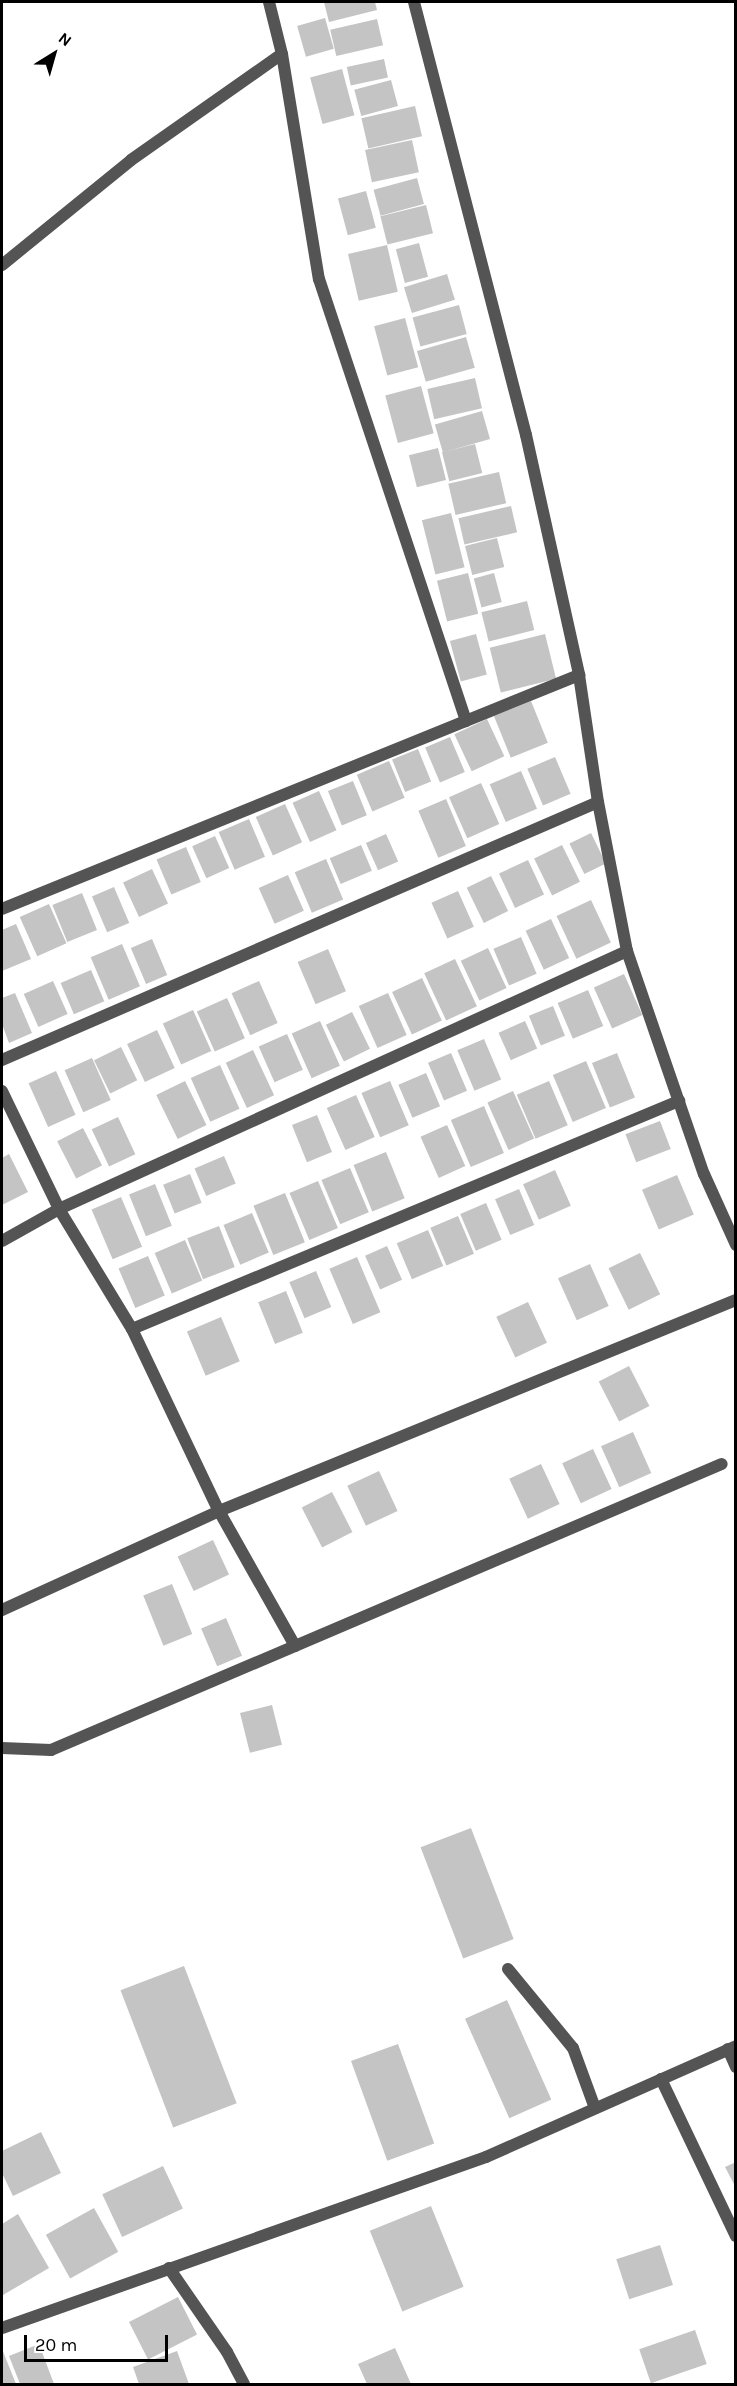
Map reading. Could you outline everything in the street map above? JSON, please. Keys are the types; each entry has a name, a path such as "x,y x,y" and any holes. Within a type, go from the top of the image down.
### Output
{"street":[{"path":"269,2 282,54 319,279 466,721"},
{"path":"414,2 526,435 579,675 598,802 627,951 704,1174 735,1245"},
{"path":"2,265 131,160 282,54"},
{"path":"2,909 579,675"},
{"path":"2,1060 598,802"},
{"path":"2,1241 59,1209 627,951"},
{"path":"2,1091 59,1209 132,1329 219,1511 296,1646"},
{"path":"132,1329 679,1101"},
{"path":"2,1610 219,1511 735,1300"},
{"path":"2,1748 51,1750 722,1464"},
{"path":"508,1969 573,2048 595,2108"},
{"path":"2,2328 486,2157 732,2048 735,2067"},
{"path":"661,2079 735,2236"},
{"path":"169,2268 227,2352 244,2385"}],"building":[{"path":"324,2 375,2 377,10 329,22"},
{"path":"325,18 334,49 306,57 297,26"},
{"path":"377,19 383,45 336,56 330,30"},
{"path":"384,59 388,78 351,85 347,67"},
{"path":"342,69 354,115 323,124 310,78"},
{"path":"391,80 398,106 361,116 354,90"},
{"path":"415,106 422,136 368,149 361,118"},
{"path":"412,140 419,172 372,182 365,150"},
{"path":"417,178 424,204 381,216 374,190"},
{"path":"366,191 376,228 348,235 338,199"},
{"path":"426,205 433,233 387,245 380,216"},
{"path":"419,243 428,277 405,283 396,249"},
{"path":"387,245 398,292 359,301 348,254"},
{"path":"447,274 455,300 412,313 404,287"},
{"path":"459,305 467,334 420,346 413,317"},
{"path":"405,318 418,367 387,376 374,326"},
{"path":"466,337 475,368 426,382 417,351"},
{"path":"475,378 482,408 434,419 427,389"},
{"path":"421,386 434,433 398,443 385,396"},
{"path":"482,411 490,439 443,452 435,425"},
{"path":"475,444 482,473 449,481 442,452"},
{"path":"438,448 446,480 417,487 409,455"},
{"path":"499,472 506,503 456,515 448,484"},
{"path":"511,506 517,532 464,544 458,518"},
{"path":"451,513 465,567 435,575 422,520"},
{"path":"497,538 504,567 472,575 465,546"},
{"path":"468,573 478,614 447,621 437,581"},
{"path":"494,573 502,602 481,607 474,578"},
{"path":"527,601 534,630 489,641 481,612"},
{"path":"476,634 487,675 461,682 450,641"},
{"path":"545,634 556,679 501,692 490,648"},
{"path":"531,701 548,743 511,758 494,716"},
{"path":"487,719 504,756 472,771 454,734"},
{"path":"450,737 465,772 440,783 425,748"},
{"path":"418,749 431,781 405,792 392,759"},
{"path":"555,757 571,794 543,806 527,769"},
{"path":"389,761 405,798 372,811 357,775"},
{"path":"521,771 537,809 506,822 490,784"},
{"path":"353,781 367,815 342,825 328,791"},
{"path":"481,783 499,824 467,838 449,797"},
{"path":"319,791 336,830 310,842 293,803"},
{"path":"446,799 466,846 438,858 418,811"},
{"path":"285,804 302,842 273,855 256,817"},
{"path":"249,819 265,857 235,870 219,832"},
{"path":"591,833 606,864 584,874 569,844"},
{"path":"386,834 398,861 378,870 366,843"},
{"path":"215,836 229,868 206,878 192,846"},
{"path":"361,845 372,871 341,884 330,858"},
{"path":"562,845 580,882 552,895 534,859"},
{"path":"186,847 201,882 171,894 157,860"},
{"path":"326,859 343,900 312,913 295,872"},
{"path":"528,860 544,894 515,908 499,874"},
{"path":"152,869 168,903 139,917 123,883"},
{"path":"288,875 304,911 275,924 259,888"},
{"path":"491,876 508,911 484,923 467,888"},
{"path":"114,887 129,923 107,932 92,896"},
{"path":"458,891 474,927 447,938 432,903"},
{"path":"82,893 97,930 67,942 52,905"},
{"path":"591,900 611,943 576,959 557,916"},
{"path":"49,904 66,943 37,956 20,917"},
{"path":"551,919 569,958 544,970 526,931"},
{"path":"16,924 31,959 2,971 2,930"},
{"path":"521,937 537,974 509,986 493,949"},
{"path":"152,939 167,975 146,984 131,948"},
{"path":"122,944 140,986 109,1000 91,957"},
{"path":"488,948 507,988 479,1001 461,961"},
{"path":"328,949 346,991 316,1004 298,962"},
{"path":"455,959 477,1006 446,1020 424,973"},
{"path":"91,970 104,1001 74,1014 61,983"},
{"path":"624,974 642,1015 612,1029 594,987"},
{"path":"422,978 442,1021 412,1035 392,992"},
{"path":"53,981 68,1014 38,1027 24,994"},
{"path":"259,981 278,1023 250,1035 232,993"},
{"path":"588,990 603,1026 573,1039 558,1003"},
{"path":"15,993 32,1033 9,1043 2,1024 2,998"},
{"path":"388,993 407,1035 377,1048 359,1006"},
{"path":"227,998 245,1038 215,1052 197,1011"},
{"path":"553,1006 565,1036 541,1045 529,1016"},
{"path":"193,1010 211,1051 181,1065 163,1023"},
{"path":"352,1012 370,1049 344,1062 326,1025"},
{"path":"320,1021 340,1066 312,1078 292,1034"},
{"path":"525,1021 537,1048 511,1060 499,1033"},
{"path":"157,1030 175,1068 145,1082 127,1044"},
{"path":"287,1034 303,1070 275,1082 259,1047"},
{"path":"484,1039 501,1080 474,1091 457,1050"},
{"path":"121,1047 137,1080 110,1093 94,1060"},
{"path":"253,1050 274,1095 247,1108 226,1063"},
{"path":"451,1053 467,1091 444,1101 428,1063"},
{"path":"617,1053 635,1098 610,1108 592,1063"},
{"path":"92,1058 111,1100 83,1112 65,1070"},
{"path":"586,1061 606,1108 573,1122 553,1075"},
{"path":"220,1065 240,1109 210,1122 191,1078"},
{"path":"56,1071 76,1115 48,1127 29,1083"},
{"path":"426,1073 440,1106 412,1118 398,1085"},
{"path":"185,1081 206,1125 178,1139 156,1095"},
{"path":"390,1081 409,1125 380,1137 361,1093"},
{"path":"549,1081 568,1125 536,1139 517,1095"},
{"path":"513,1091 534,1139 509,1150 487,1102"},
{"path":"356,1095 375,1137 345,1150 327,1108"},
{"path":"484,1106 504,1153 471,1167 451,1120"},
{"path":"317,1115 332,1152 307,1162 292,1125"},
{"path":"118,1117 135,1154 109,1166 92,1129"},
{"path":"660,1121 671,1149 636,1162 625,1134"},
{"path":"447,1125 465,1166 439,1178 421,1137"},
{"path":"83,1128 102,1165 76,1179 57,1141"},
{"path":"386,1152 405,1198 372,1211 354,1165"},
{"path":"9,1154 28,1192 2,1205 2,1158"},
{"path":"224,1156 236,1184 206,1196 195,1169"},
{"path":"350,1168 369,1212 340,1224 321,1180"},
{"path":"555,1170 571,1206 539,1220 523,1184"},
{"path":"190,1174 202,1203 175,1214 163,1185"},
{"path":"677,1175 694,1215 659,1229 642,1190"},
{"path":"318,1181 338,1228 309,1240 289,1193"},
{"path":"155,1184 172,1226 146,1236 129,1194"},
{"path":"519,1189 534,1225 510,1235 495,1199"},
{"path":"285,1193 305,1242 273,1255 253,1206"},
{"path":"121,1197 142,1247 113,1259 92,1210"},
{"path":"486,1203 502,1240 476,1251 460,1214"},
{"path":"252,1213 269,1253 240,1265 223,1225"},
{"path":"458,1216 474,1254 446,1265 430,1228"},
{"path":"219,1226 235,1267 203,1279 187,1238"},
{"path":"428,1230 443,1266 412,1279 397,1243"},
{"path":"185,1240 202,1281 172,1293 155,1253"},
{"path":"387,1246 402,1280 380,1290 365,1256"},
{"path":"640,1253 660,1294 629,1310 609,1268"},
{"path":"148,1256 165,1296 135,1308 119,1269"},
{"path":"357,1257 380,1312 353,1324 329,1269"},
{"path":"590,1264 609,1306 577,1320 558,1278"},
{"path":"316,1271 331,1307 305,1318 289,1282"},
{"path":"286,1291 303,1333 275,1344 258,1302"},
{"path":"528,1302 547,1343 515,1358 496,1317"},
{"path":"221,1317 240,1361 206,1376 187,1331"},
{"path":"629,1366 649,1406 619,1422 599,1381"},
{"path":"633,1432 651,1473 619,1487 601,1446"},
{"path":"593,1449 612,1489 581,1503 562,1463"},
{"path":"541,1464 560,1504 528,1519 509,1479"},
{"path":"379,1471 398,1511 366,1526 347,1486"},
{"path":"332,1492 352,1532 322,1548 302,1507"},
{"path":"213,1540 229,1574 194,1591 178,1556"},
{"path":"172,1584 192,1634 163,1646 143,1596"},
{"path":"226,1618 242,1656 217,1666 201,1629"},
{"path":"272,1705 282,1745 250,1753 240,1713"},
{"path":"471,1828 514,1939 463,1958 421,1847"},
{"path":"184,1966 237,2103 173,2128 121,1990"},
{"path":"507,2000 551,2100 509,2118 465,2019"},
{"path":"398,2044 434,2144 387,2161 351,2061"},
{"path":"41,2132 61,2173 13,2196 2,2173 2,2151"},
{"path":"736,2162 736,2188 725,2167"},
{"path":"163,2166 183,2209 122,2237 102,2194"},
{"path":"431,2206 464,2287 402,2311 370,2231"},
{"path":"94,2208 118,2252 70,2278 46,2235"},
{"path":"18,2214 49,2268 3,2295 2,2224"},
{"path":"660,2245 673,2285 629,2299 616,2259"},
{"path":"178,2297 197,2334 148,2359 129,2322"},
{"path":"695,2330 707,2364 651,2383 639,2349"},
{"path":"39,2344 54,2384 20,2384 9,2356"},
{"path":"395,2348 411,2384 367,2384 358,2364"},
{"path":"2,2349 16,2384 2,2384"},
{"path":"177,2351 189,2384 139,2384 133,2367"}]}
